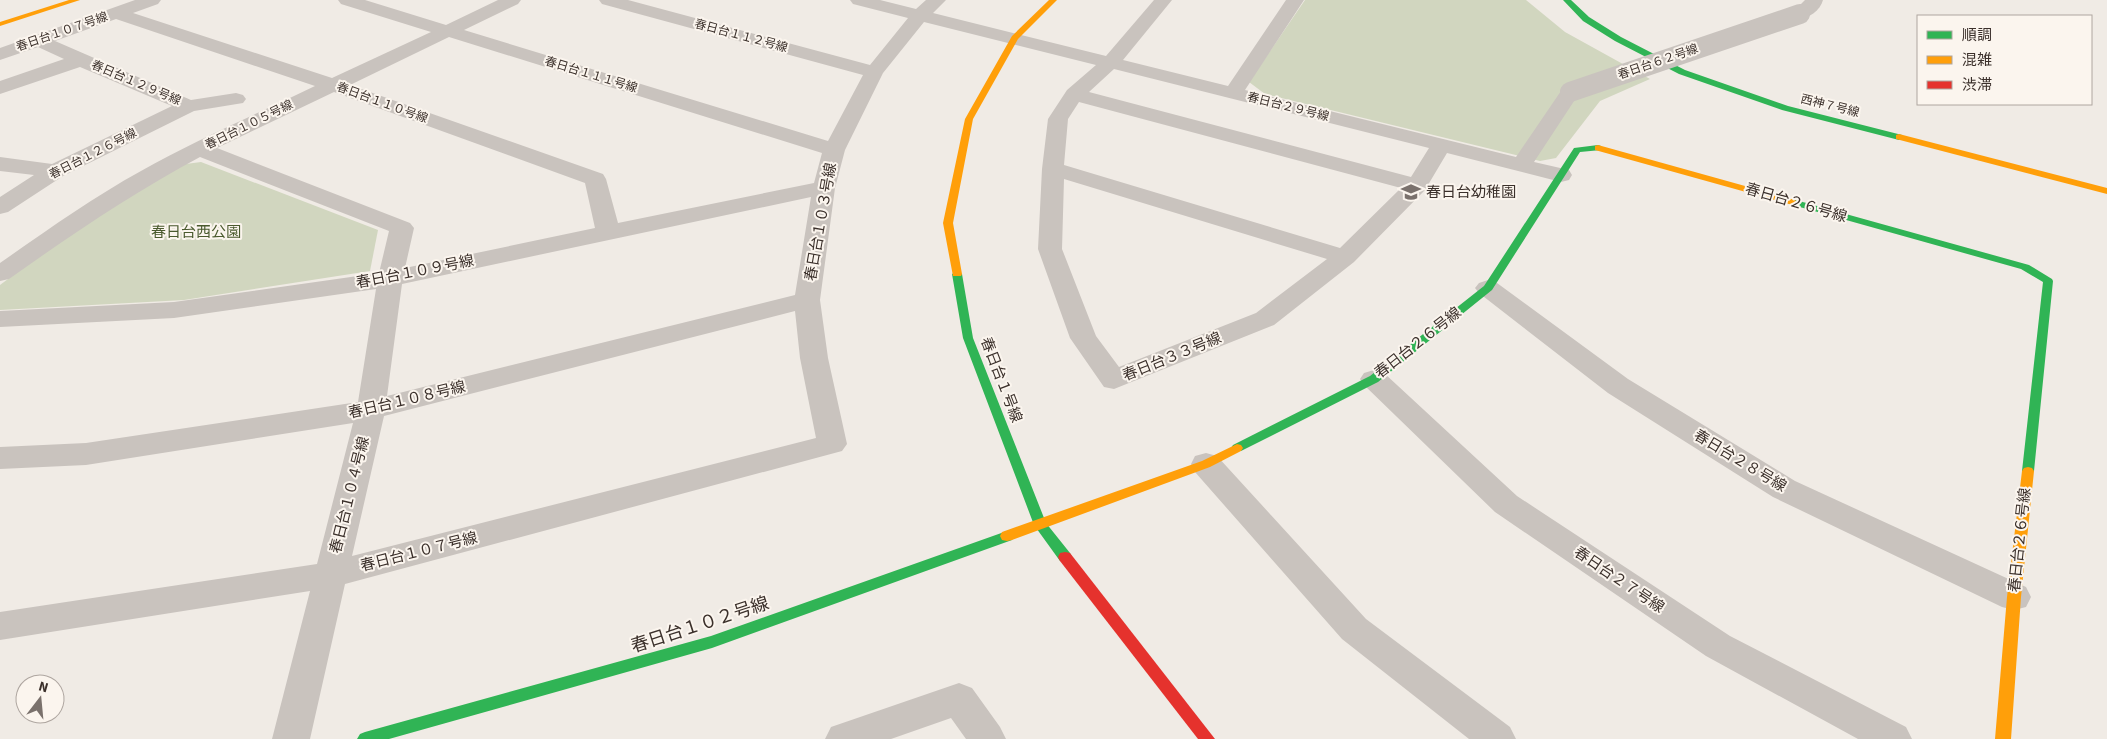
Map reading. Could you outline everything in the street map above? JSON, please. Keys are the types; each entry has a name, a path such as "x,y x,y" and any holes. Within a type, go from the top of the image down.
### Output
{"street":[{"path":"0,15 44,0"},
{"path":"0,24 76,0"},
{"name":"春日台１０７号線","path":"0,54 152,0"},
{"name":"春日台１１１号線","path":"347,0 834,150"},
{"name":"春日台１０５号線","path":"2,270 132,186 199,149 512,0"},
{"name":"春日台１１２号線","path":"608,0 874,72"},
{"name":"春日台２９号線","path":"859,0 928,7 1015,38 1561,175"},
{"name":"春日台１号線","path":"1053,0 1015,38 969,119 948,223 968,338 1040,525 1206,739"},
{"name":"春日台３３号線","path":"1163,0 1111,62 1074,94 1058,119 1053,170 1050,249 1082,338 1114,380 1265,320 1345,257 1417,185 1441,146"},
{"path":"1233,93 1295,0"},
{"name":"西神７号線","path":"1566,0 1586,20 1618,38 1682,72 1731,90 1784,108 2107,191"},
{"name":"春日台６２号線","path":"1527,157 1570,92 1800,14 1813,4 1814,0"},
{"name":"春日台１０３号線","path":"832,444 814,358 807,300 824,188 834,150 874,72 928,7"},
{"name":"春日台１１０号線","path":"116,13 332,85 595,179 608,232"},
{"name":"春日台１２９号線","path":"40,40 81,60 190,106 236,99"},
{"path":"0,88 81,60"},
{"path":"1074,94 1417,185"},
{"name":"春日台１２６号線","path":"0,207 55,171 190,106"},
{"name":"春日台２６号線","path":"1040,525 1206,464 1374,379 1488,288 1577,150 1599,148 2025,267 2048,281 2014,597 2003,739"},
{"name":"春日台１０４号線","path":"199,149 402,228 390,280 371,410 291,739"},
{"path":"0,164 55,171"},
{"path":"1053,170 1345,257"},
{"name":"春日台１０９号線","path":"0,319 174,310 390,280 608,232 824,188"},
{"name":"春日台２８号線","path":"1488,288 1618,386 1784,489 2014,597"},
{"name":"春日台１０８号線","path":"0,458 86,454 371,410 807,300"},
{"name":"春日台２７号線","path":"1374,379 1506,504 1718,646 1893,739"},
{"name":"春日台１０７号線","path":"0,626 330,575 832,444"},
{"path":"1206,464 1354,629 1497,739"},
{"name":"春日台１０２号線","path":"364,739 712,642 1040,525"},
{"path":"844,739 959,699 987,739"}],"green space":[{"path":"1305,0 1526,0 1565,32 1650,79 1600,101 1556,158 1540,161 1265,94 1249,82"},
{"name":"春日台西公園","path":"201,162 378,230 370,271 184,300 0,310 0,285 80,225 178,165"}],"traffic: fast":[{"path":"1567,0 1586,19 1618,39 1682,72 1785,108 1899,137"},
{"path":"1237,448 1374,379 1488,288 1577,150 1598,148"},
{"path":"1792,202 2025,267 2048,281 2028,471"},
{"path":"957,274 968,338 1040,525 1065,557"},
{"path":"365,739 712,642 1007,536"}],"traffic: slow":[{"path":"0,24 76,0"},
{"path":"957,274 948,223 969,119 1015,38 1053,0"},
{"path":"1899,137 2107,191"},
{"path":"1598,148 1792,202"},
{"path":"1007,536 1206,464 1237,448"},
{"path":"2003,739 2014,597 2028,471"}],"traffic: jam":[{"path":"1065,557 1207,739"}],"place":[{"name":"春日台幼稚園","path":"1411,192"}]}
